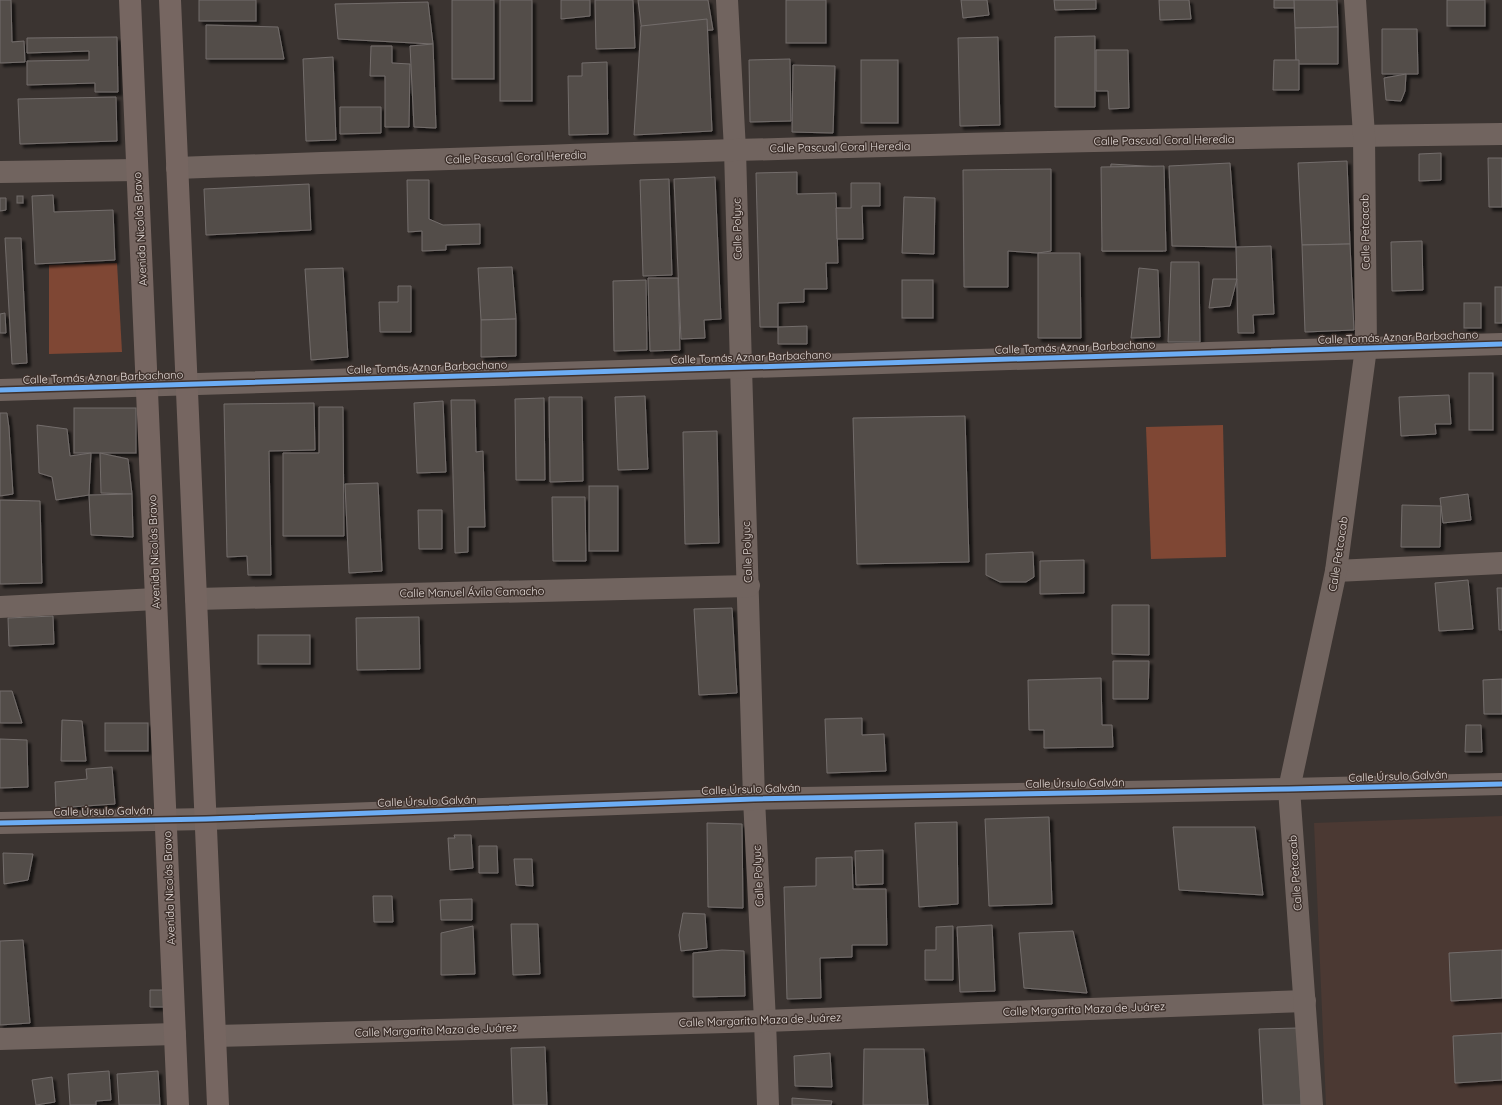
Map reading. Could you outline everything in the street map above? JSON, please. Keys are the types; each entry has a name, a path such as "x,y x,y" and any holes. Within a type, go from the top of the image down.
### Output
{"main road":[{"name":"Avenida Nicolás Bravo","path":"130,0 178,1105"},
{"path":"170,0 218,1105"}],"street":[{"name":"Calle Polyuc","path":"727,0 735,150 754,799 768,1105"},
{"name":"Calle Petcacab","path":"1312,1105 1289,789 1336,571 1366,348 1364,135 1355,0"},
{"name":"Calle Pascual Coral Heredia","path":"177,168 735,150 1364,135 1502,134"},
{"path":"0,172 137,170"},
{"name":"Calle Tomás Aznar Barbachano","path":"0,390 1502,344"},
{"path":"1336,571 1502,563"},
{"name":"Calle Manuel Ávila Camacho","path":"196,598 748,586"},
{"path":"0,607 156,600"},
{"name":"Calle Úrsulo Galván","path":"0,823 206,819 754,799 1502,784"},
{"name":"Calle Margarita Maza de Juárez","path":"215,1036 765,1021 1305,1001"},
{"path":"0,1039 175,1034"}],"shaded area":[{"path":"117,263 122,352 49,354 49,265"},
{"path":"1223,425 1226,557 1151,559 1146,427"},
{"path":"1502,816 1502,1105 1326,1105 1314,823"}],"building":[{"path":"0,0 11,0 12,42 24,41 25,62 0,63"},
{"path":"199,0 256,0 256,21 199,21"},
{"path":"452,0 494,0 494,79 452,79"},
{"path":"500,0 532,0 532,101 500,101"},
{"path":"561,0 590,0 590,16 561,19"},
{"path":"595,0 633,0 635,48 596,49"},
{"path":"638,0 708,0 713,30 642,33"},
{"path":"786,0 826,0 826,43 786,43"},
{"path":"961,0 987,0 989,15 963,18"},
{"path":"1054,0 1096,0 1096,9 1055,10"},
{"path":"1159,0 1189,0 1191,19 1160,20"},
{"path":"1274,0 1295,0 1296,8 1274,8"},
{"path":"1294,0 1337,0 1338,27 1295,28"},
{"path":"1447,0 1485,0 1485,26 1447,26"},
{"path":"428,2 433,44 338,39 335,4"},
{"path":"707,19 712,131 634,135 641,26"},
{"path":"206,25 278,27 284,59 206,59"},
{"path":"1338,27 1338,64 1296,64 1295,28"},
{"path":"1382,29 1417,29 1418,74 1382,74"},
{"path":"1095,36 1095,107 1055,107 1055,37"},
{"path":"117,37 118,92 95,92 95,83 27,85 27,61 89,60 89,51 27,53 27,38"},
{"path":"998,37 1000,125 960,126 958,38"},
{"path":"433,44 436,128 414,127 410,46"},
{"path":"371,46 392,46 392,63 410,64 409,127 385,127 385,76 370,76"},
{"path":"1096,50 1128,50 1129,108 1109,109 1108,91 1096,91"},
{"path":"333,57 336,140 306,141 303,59"},
{"path":"790,59 791,121 750,122 749,60"},
{"path":"861,60 898,60 898,123 861,123"},
{"path":"1274,60 1299,60 1299,90 1273,90"},
{"path":"607,62 608,134 569,135 568,76 582,76 582,63"},
{"path":"793,65 835,66 833,133 792,132"},
{"path":"1406,74 1405,91 1401,101 1386,100 1384,78"},
{"path":"116,97 117,141 20,144 18,99"},
{"path":"340,107 381,107 381,133 340,134"},
{"path":"1441,153 1441,180 1419,181 1419,154"},
{"path":"1488,158 1502,158 1502,207 1489,207"},
{"path":"1347,161 1350,244 1302,245 1298,163"},
{"path":"1230,163 1236,247 1172,246 1169,166"},
{"path":"1111,164 1161,167 1163,251 1102,251"},
{"path":"1164,166 1166,251 1102,251 1101,167"},
{"path":"1051,169 1051,251 1038,253 1008,251 1008,287 964,287 963,170"},
{"path":"797,172 797,194 836,193 838,263 826,263 827,289 804,289 804,302 778,303 778,327 760,327 756,173"},
{"path":"715,177 721,319 704,320 705,338 681,339 674,179"},
{"path":"669,179 672,275 643,276 640,180"},
{"path":"407,180 429,180 429,219 443,225 480,224 480,244 446,245 446,250 422,251 422,231 408,232"},
{"path":"851,183 880,183 880,206 862,206 863,239 837,239 836,208 851,208"},
{"path":"309,184 311,230 206,235 204,189"},
{"path":"53,195 54,212 113,210 115,260 35,264 32,196"},
{"path":"17,196 23,196 23,203 17,203"},
{"path":"904,197 935,198 934,254 902,253"},
{"path":"0,198 6,198 6,210 0,211"},
{"path":"5,238 21,238 27,363 12,364"},
{"path":"1422,241 1423,290 1392,291 1391,242"},
{"path":"1350,244 1354,330 1305,332 1302,245"},
{"path":"1271,246 1274,314 1253,315 1254,333 1238,333 1236,247"},
{"path":"1038,253 1080,253 1081,338 1038,338"},
{"path":"1171,262 1199,262 1200,342 1168,342"},
{"path":"512,267 516,319 481,320 478,268"},
{"path":"343,268 348,357 311,360 305,269"},
{"path":"1139,268 1158,270 1160,337 1131,338"},
{"path":"648,278 678,278 680,350 650,351"},
{"path":"1213,279 1237,279 1230,306 1209,308"},
{"path":"646,280 647,350 614,351 613,281"},
{"path":"902,280 933,280 933,318 902,318"},
{"path":"398,286 411,286 411,332 380,332 379,302 398,302"},
{"path":"1495,287 1502,287 1502,323 1495,323"},
{"path":"1464,303 1481,303 1481,328 1464,328"},
{"path":"5,313 6,333 0,333 0,314"},
{"path":"516,319 516,356 481,357 481,320"},
{"path":"807,326 807,344 778,344 778,327"},
{"path":"1469,373 1493,373 1493,430 1469,430"},
{"path":"1449,395 1451,424 1435,424 1436,434 1401,436 1399,397"},
{"path":"645,396 648,469 618,470 615,397"},
{"path":"549,397 582,397 583,481 550,482"},
{"path":"544,398 545,480 516,480 515,399"},
{"path":"451,400 475,400 476,452 483,451 485,527 468,527 468,552 455,553"},
{"path":"443,401 446,472 417,473 414,403"},
{"path":"314,403 315,450 269,451 271,575 248,575 247,556 227,557 224,404"},
{"path":"319,407 343,407 344,536 283,536 283,453 319,453"},
{"path":"74,408 136,408 136,453 74,453"},
{"path":"0,413 7,413 13,494 0,496"},
{"path":"965,416 969,562 857,564 853,418"},
{"path":"37,425 67,429 70,456 91,453 89,495 56,500 52,477 39,473"},
{"path":"717,431 719,543 685,544 683,432"},
{"path":"100,453 128,459 132,494 101,493"},
{"path":"378,483 382,571 349,573 345,484"},
{"path":"589,486 618,486 618,551 589,551"},
{"path":"132,494 133,537 91,535 89,495"},
{"path":"1468,494 1471,520 1443,523 1440,498"},
{"path":"552,497 585,497 586,561 553,561"},
{"path":"0,500 40,501 42,583 0,584"},
{"path":"1402,505 1441,506 1440,547 1401,547"},
{"path":"418,510 442,510 442,549 419,549"},
{"path":"1033,552 1034,577 1026,582 1000,582 986,575 986,554"},
{"path":"1084,560 1084,593 1040,594 1040,561"},
{"path":"1468,580 1473,629 1439,631 1435,583"},
{"path":"1497,588 1502,588 1502,630 1499,630"},
{"path":"1112,605 1149,605 1149,655 1112,654"},
{"path":"732,608 737,693 699,695 694,609"},
{"path":"53,616 54,644 9,646 8,618"},
{"path":"419,617 420,669 357,670 356,618"},
{"path":"258,635 310,635 310,664 258,664"},
{"path":"1113,661 1149,661 1148,699 1113,699"},
{"path":"1101,678 1102,725 1112,725 1113,747 1044,748 1044,730 1029,730 1028,680"},
{"path":"1502,679 1502,714 1484,714 1483,680"},
{"path":"0,691 12,691 22,723 0,723"},
{"path":"862,718 862,735 884,734 886,771 827,773 825,719"},
{"path":"62,720 82,721 86,761 61,761"},
{"path":"105,723 148,723 148,751 105,751"},
{"path":"1466,725 1481,725 1482,752 1465,752"},
{"path":"0,739 27,740 28,787 0,788"},
{"path":"112,767 115,804 56,808 55,782 87,779 86,769"},
{"path":"1049,817 1052,904 989,906 985,819"},
{"path":"957,822 958,904 919,907 915,823"},
{"path":"707,823 742,824 743,908 708,907"},
{"path":"1173,827 1255,827 1263,895 1179,890"},
{"path":"454,835 471,835 473,868 450,870 448,838 455,838"},
{"path":"479,846 497,846 498,873 479,873"},
{"path":"883,850 883,884 856,885 855,851"},
{"path":"3,853 33,854 28,880 4,884"},
{"path":"852,857 853,889 886,889 887,945 852,945 852,957 820,958 821,998 787,999 784,887 816,886 816,858"},
{"path":"514,859 532,859 533,886 516,885"},
{"path":"373,896 392,896 393,922 374,922"},
{"path":"472,899 472,920 441,920 440,900"},
{"path":"683,913 705,914 707,948 681,951 679,935"},
{"path":"511,924 538,924 540,974 513,975"},
{"path":"992,925 995,991 960,992 957,927"},
{"path":"473,926 475,974 441,975 441,933"},
{"path":"953,926 953,980 925,980 925,950 936,950 936,927"},
{"path":"1073,931 1087,993 1024,988 1019,933"},
{"path":"23,940 30,1023 0,1025 0,941"},
{"path":"722,950 744,951 745,996 693,997 693,953"},
{"path":"1502,950 1502,998 1451,1001 1449,953"},
{"path":"150,990 163,990 164,1007 150,1007"},
{"path":"1298,1028 1301,1105 1263,1105 1259,1029"},
{"path":"1502,1033 1502,1080 1455,1083 1453,1036"},
{"path":"545,1047 547,1105 513,1105 511,1048"},
{"path":"864,1049 924,1049 928,1105 863,1105"},
{"path":"830,1053 832,1087 795,1086 794,1056"},
{"path":"109,1071 111,1100 96,1101 96,1105 70,1105 68,1074"},
{"path":"158,1071 160,1105 119,1105 117,1074"},
{"path":"52,1077 55,1102 36,1105 32,1080"},
{"path":"792,1098 832,1101 831,1105 792,1105"}],"cycle path":[{"path":"0,390 1502,344"},
{"path":"0,823 206,819 754,799 1502,784"}]}
